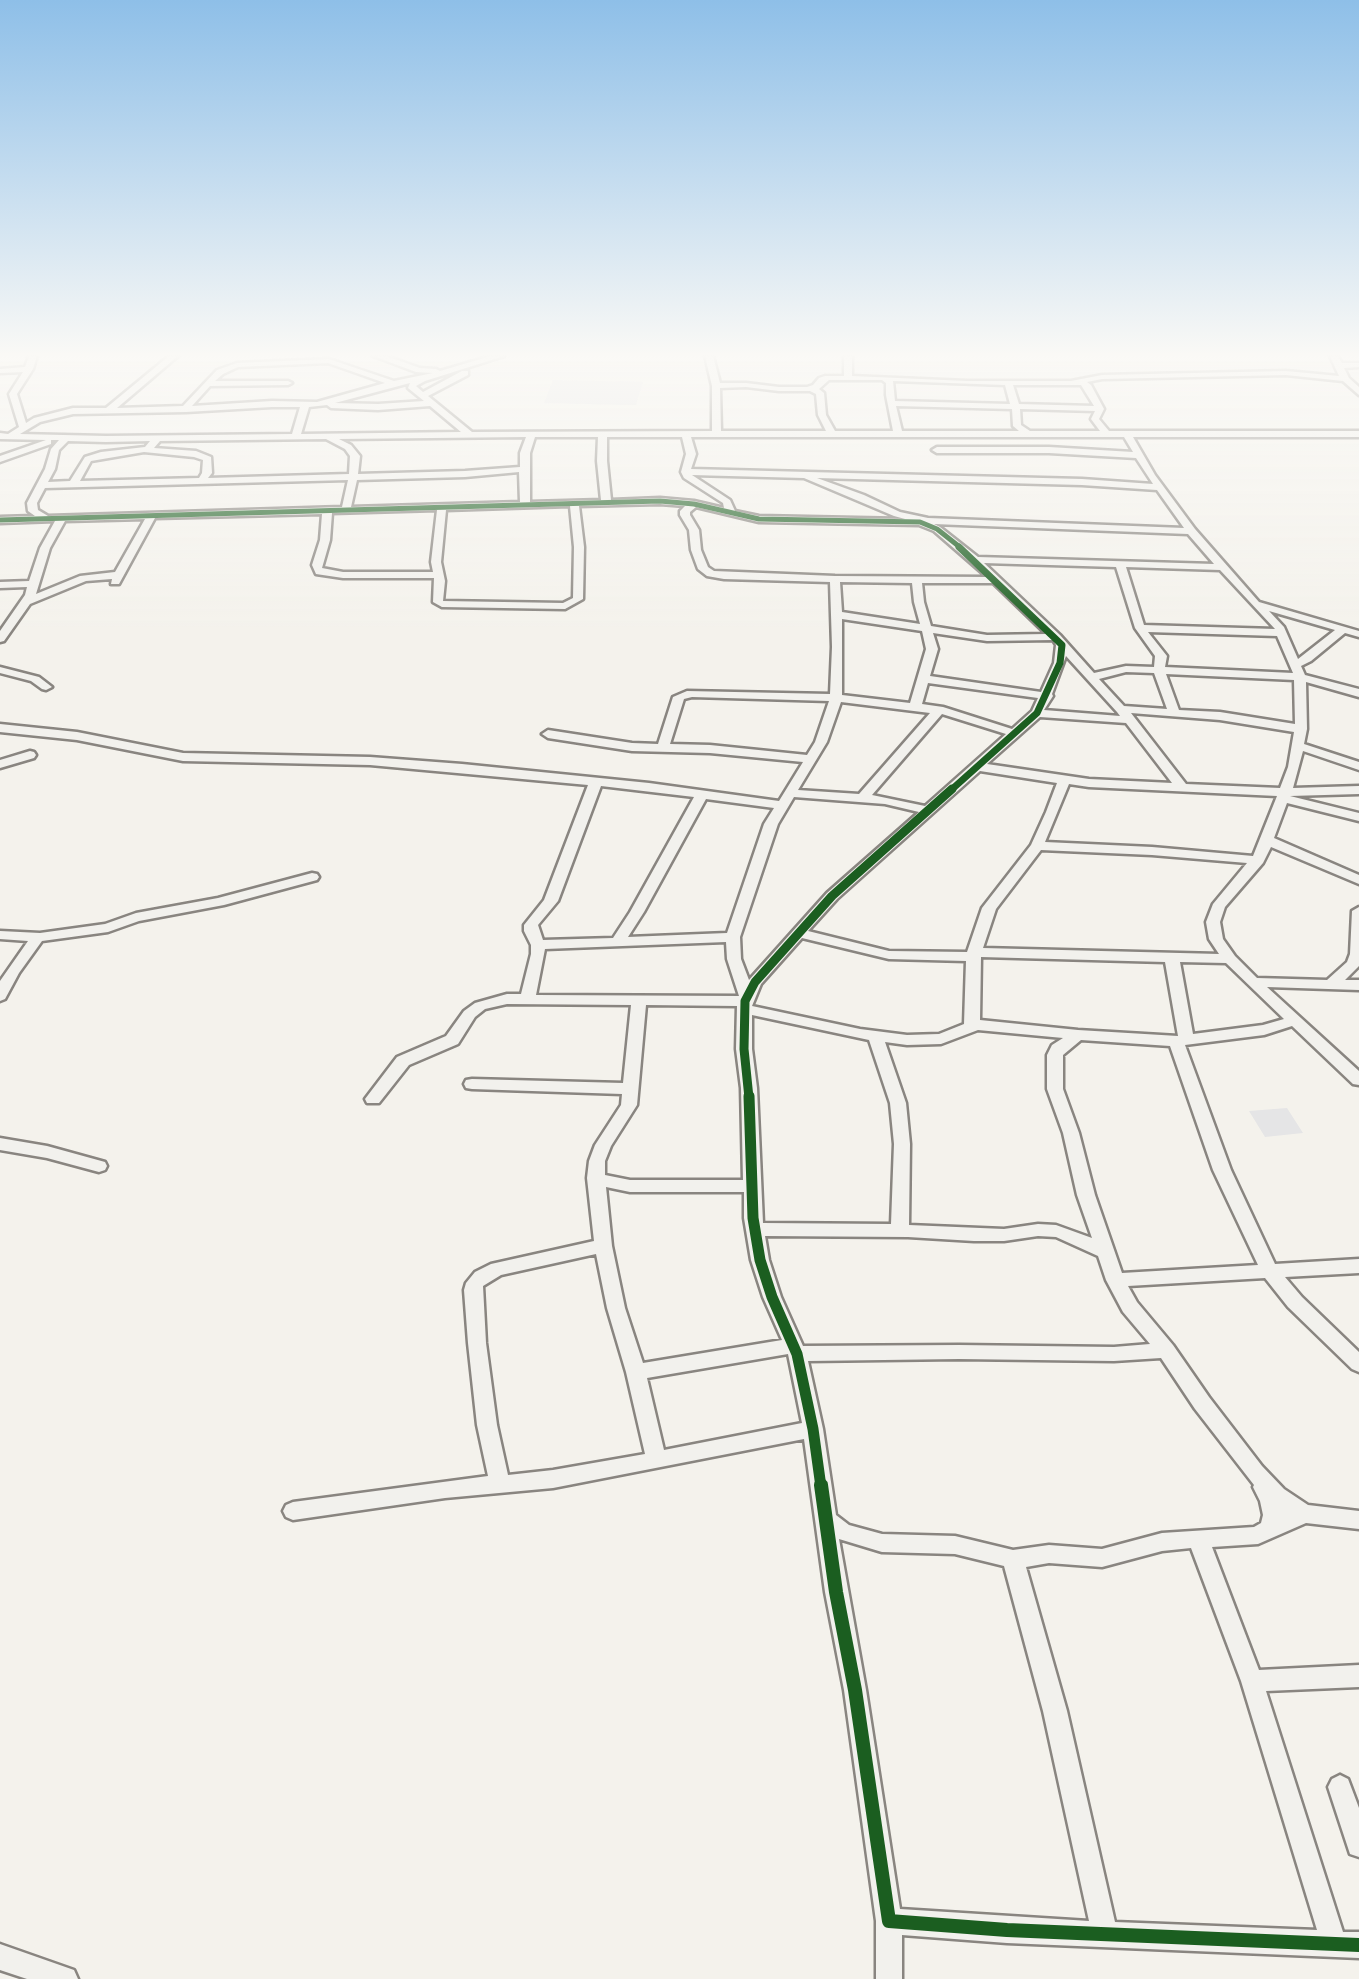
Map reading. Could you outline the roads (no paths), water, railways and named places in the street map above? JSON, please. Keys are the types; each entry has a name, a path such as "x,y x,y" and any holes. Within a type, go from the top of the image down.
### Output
{"street":[{"path":"0,459 31,448"},
{"path":"53,517 32,507 50,469 55,448"},
{"path":"346,509 355,456 349,448"},
{"path":"525,504 524,469 527,448"},
{"path":"602,448 606,501"},
{"path":"690,448 691,454 686,472 689,478 727,502 731,513"},
{"path":"1136,448 1159,487 1191,531 1220,567 1255,604 1270,616 1281,633 1297,671 1302,729 1294,767 1258,860 1236,883 1218,907 1213,922 1216,939 1230,959 1253,982 1359,1080"},
{"path":"73,485 88,459 147,449 157,453 204,456 209,461 207,473 202,480"},
{"path":"939,470 937,450 1049,450 1140,455"},
{"path":"41,485 465,474 524,469"},
{"path":"686,472 796,474 939,470 1159,487"},
{"path":"796,474 861,497 897,514 928,521 1191,531"},
{"path":"0,520 660,501 694,504 759,519 920,522 937,529 975,560 1059,641 1121,709 1181,786"},
{"path":"441,506 436,562 439,575 437,598 442,604 565,606 578,599 579,546 574,502"},
{"path":"694,504 685,511 685,515 694,530 696,550 703,569 711,574 835,579 997,580"},
{"path":"327,510 325,540 317,565 320,572 343,575 439,575"},
{"path":"27,601 84,578 117,578 152,514"},
{"path":"0,639 27,601 53,517"},
{"path":"975,560 1220,567"},
{"path":"1120,565 1140,628 1161,656 1159,671 1174,711"},
{"path":"835,579 836,698 821,742 771,824 733,937 734,959 745,1002 744,1049 749,1088 751,1186 755,1229 760,1260 795,1350 813,1429 836,1592 855,1690 889,1921 889,1979"},
{"path":"915,708 932,649 919,602 917,580"},
{"path":"0,585 33,584"},
{"path":"1255,604 1359,634"},
{"path":"837,615 987,638 1059,641"},
{"path":"1140,628 1281,633"},
{"path":"1297,671 1307,659 1342,630"},
{"path":"745,1002 755,982 832,896 1037,713 1047,696 1060,663 1059,641"},
{"path":"1092,677 1119,669 1297,671 1359,693"},
{"path":"0,670 35,679 46,687"},
{"path":"923,679 1047,696"},
{"path":"663,747 679,697 684,694 836,698 939,710 971,718 1012,733"},
{"path":"1121,709 1174,711 1302,729"},
{"path":"863,798 939,710"},
{"path":"1037,713 1130,720"},
{"path":"0,728 77,736 183,757 370,761 462,768 596,781 781,806"},
{"path":"548,734 632,747 710,749 809,759"},
{"path":"1299,746 1359,766"},
{"path":"0,764 30,755"},
{"path":"976,766 1064,780 1181,786 1283,795 1359,790"},
{"path":"972,1026 974,955 990,908 1037,846 1053,812 1064,780"},
{"path":"527,999 538,954 538,945 531,931 531,925 550,901 596,781"},
{"path":"788,793 885,800 927,810"},
{"path":"617,942 637,912 702,794"},
{"path":"1283,795 1359,817"},
{"path":"1267,840 1359,880"},
{"path":"1037,846 1152,851 1258,860"},
{"path":"0,935 66,936 108,928 136,917 219,902 312,876"},
{"path":"1332,984 1357,964 1356,921 1359,911"},
{"path":"799,933 889,955 1066,953 1172,959 1230,959"},
{"path":"0,996 12,972 38,937"},
{"path":"538,945 733,937"},
{"path":"1172,959 1181,1040 1222,1170 1270,1272 1295,1302 1359,1364"},
{"path":"1253,982 1359,986"},
{"path":"373,1099 404,1061 452,1040 469,1014 480,1006 507,999 745,1002 874,1036 908,1040 932,1040 972,1026 983,1025 1078,1035 1181,1040 1264,1030 1293,1021"},
{"path":"639,1001 629,1105 603,1145 597,1161 596,1178 603,1246 616,1308 636,1372 656,1459"},
{"path":"1078,1035 1058,1049 1055,1055 1055,1089 1065,1114 1086,1195 1115,1280 1145,1327 1166,1350 1202,1403 1255,1472 1289,1505 1305,1514 1359,1520"},
{"path":"874,1036 898,1103 902,1144 900,1231"},
{"path":"472,1084 630,1089"},
{"path":"0,1144 47,1152 99,1166"},
{"path":"596,1178 630,1186 751,1186"},
{"path":"755,1229 900,1231 974,1235 1038,1230 1056,1231 1075,1237 1106,1252"},
{"path":"500,1483 487,1425 477,1343 473,1290 475,1283 481,1277 497,1269 603,1246"},
{"path":"1115,1280 1359,1266"},
{"path":"636,1372 795,1350 1114,1354 1166,1350"},
{"path":"293,1511 500,1483 553,1479 813,1429"},
{"path":"1255,1472 1270,1500 1273,1515 1270,1528"},
{"path":"825,1519 842,1531 882,1543 955,1545 1013,1559 1049,1554 1102,1558 1162,1542 1198,1538 1246,1537 1305,1514"},
{"path":"1198,1538 1252,1682 1334,1943"},
{"path":"1013,1559 1054,1711 1105,1934"},
{"path":"1252,1682 1359,1676"},
{"path":"1340,1787 1359,1845"},
{"path":"889,1921 1007,1930 1359,1945"},
{"path":"0,1957 65,1979"}]}
